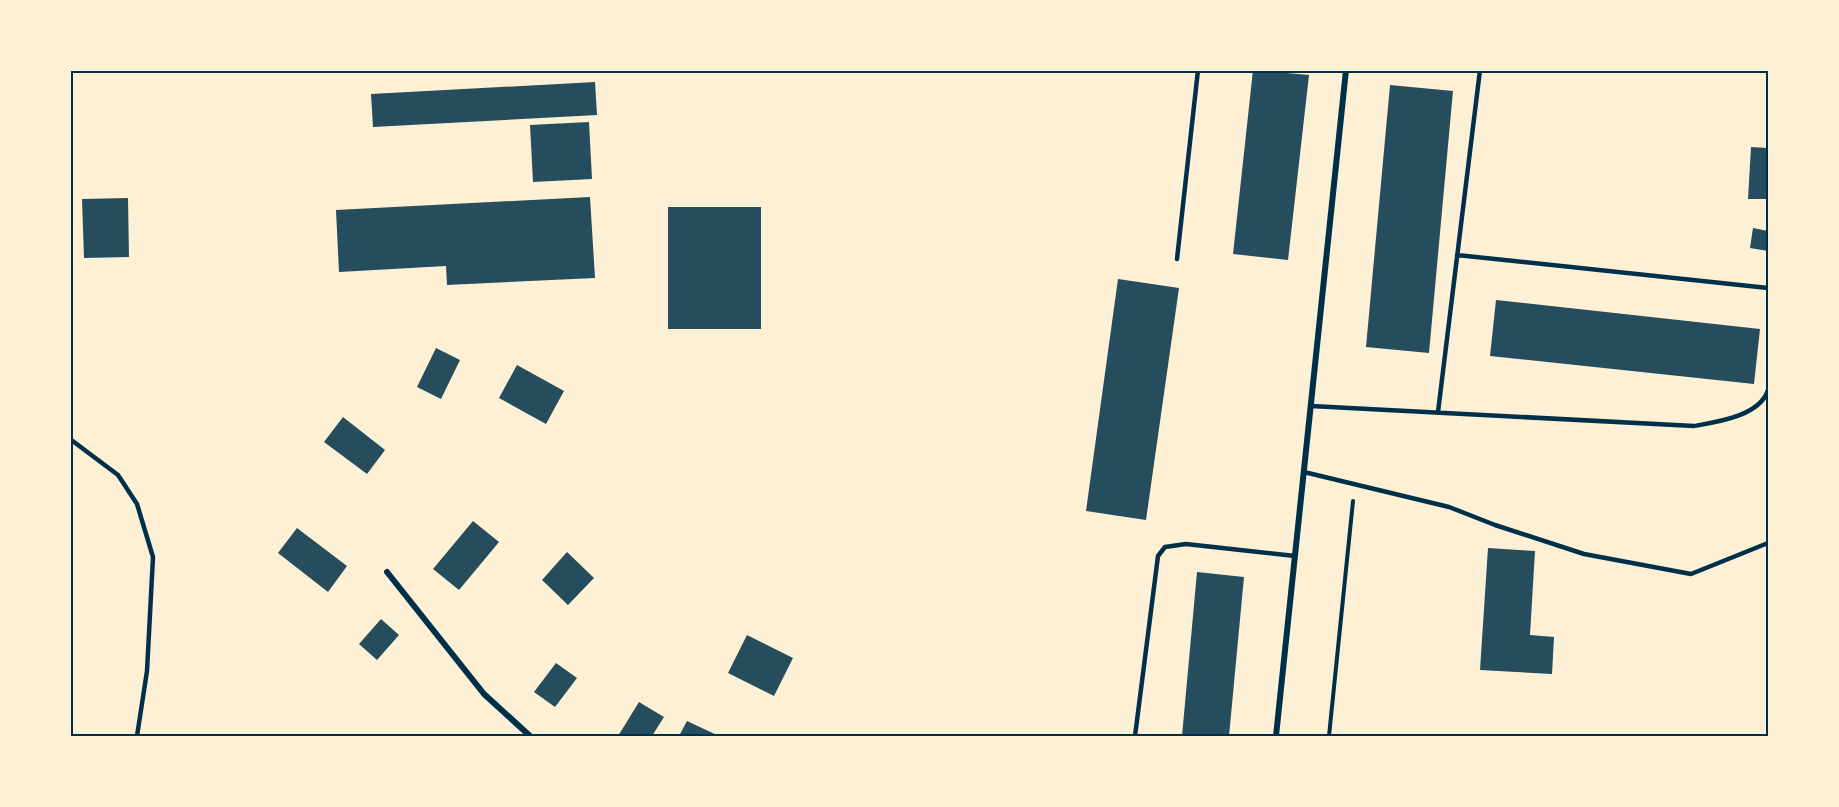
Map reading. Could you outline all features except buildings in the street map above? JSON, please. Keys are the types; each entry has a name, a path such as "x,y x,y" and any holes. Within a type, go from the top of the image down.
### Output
{"street":[{"path":"1276,736 1346,70"},
{"path":"387,572 484,694 530,736"}],"lane":[{"path":"1177,260 1198,70"},
{"path":"1438,412 1480,70"},
{"path":"1457,255 1768,288"},
{"path":"1311,406 1694,426 1729,420 1754,408 1767,396 1768,390"},
{"path":"70,439 118,475 137,504 153,557 147,671 136,736"},
{"path":"1304,472 1449,507 1494,525 1584,554 1691,574 1768,543"},
{"path":"1135,736 1158,556 1165,547 1186,544 1295,556"}],"path":[{"path":"1329,736 1354,484"}]}
